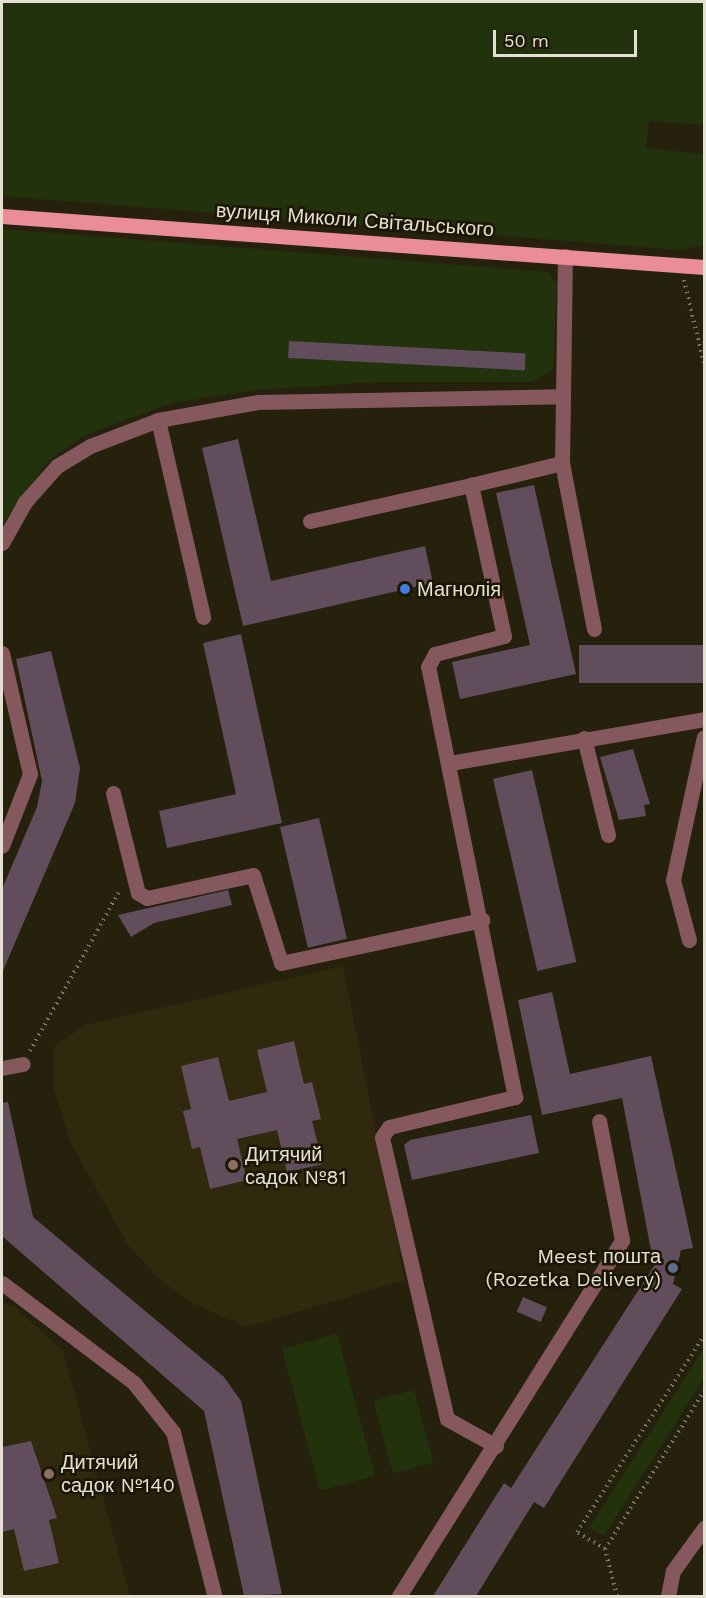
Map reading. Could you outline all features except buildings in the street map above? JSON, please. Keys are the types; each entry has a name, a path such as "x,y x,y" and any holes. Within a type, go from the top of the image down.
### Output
{"main road":[{"name":"вулиця Миколи Світальського","path":"2,216 705,267"}],"street":[{"path":"565,256 561,463 594,629"},
{"path":"2,543 25,502 57,466 90,446 158,420 258,402 563,396"},
{"path":"158,420 204,617"},
{"path":"310,521 561,463"},
{"path":"471,485 504,627 496,640 429,659 515,1096 389,1127 382,1137 447,1419 496,1446"},
{"path":"2,653 30,774 2,846"},
{"path":"450,763 584,738 705,719"},
{"path":"688,940 673,880 705,737"},
{"path":"584,738 608,835"},
{"path":"113,793 138,893 147,898 253,875 277,958 287,964 482,920"},
{"path":"2,1068 22,1064"},
{"path":"399,1596 496,1446 622,1240 599,1121"},
{"path":"2,1283 134,1383 173,1432 211,1596"},
{"path":"668,1596 673,1571 705,1528"}],"path":[{"path":"681,265 705,363"},
{"path":"22,1064 132,868"},
{"path":"617,1596 605,1549 577,1532 705,1336"},
{"path":"605,1549 705,1391"}],"shaded area":[{"name":"Дитячий садок №81","path":"343,966 405,1280 246,1327 194,1304 160,1280 128,1245 70,1142 54,1089 54,1047 85,1025"},
{"name":"Дитячий садок №140","path":"2,1303 15,1307 63,1351 130,1596 2,1596"}],"green space":[{"path":"2,2 704,2 704,125 649,121 646,148 704,154 704,245 681,250 2,196"},
{"path":"2,229 548,272 557,284 553,369 532,382 377,382 258,390 172,403 85,435 49,460 2,525"},
{"path":"337,1334 375,1476 320,1491 282,1349"},
{"path":"704,1348 704,1378 604,1536 589,1528"},
{"path":"414,1390 433,1462 393,1473 373,1401"}],"place":[{"name":"Магнолія","path":"405,589"},
{"name":"Дитячий садок №81","path":"233,1165"},
{"name":"Meest пошта (Rozetka Delivery)","path":"673,1268"},
{"name":"Дитячий садок №140","path":"49,1474"}]}
